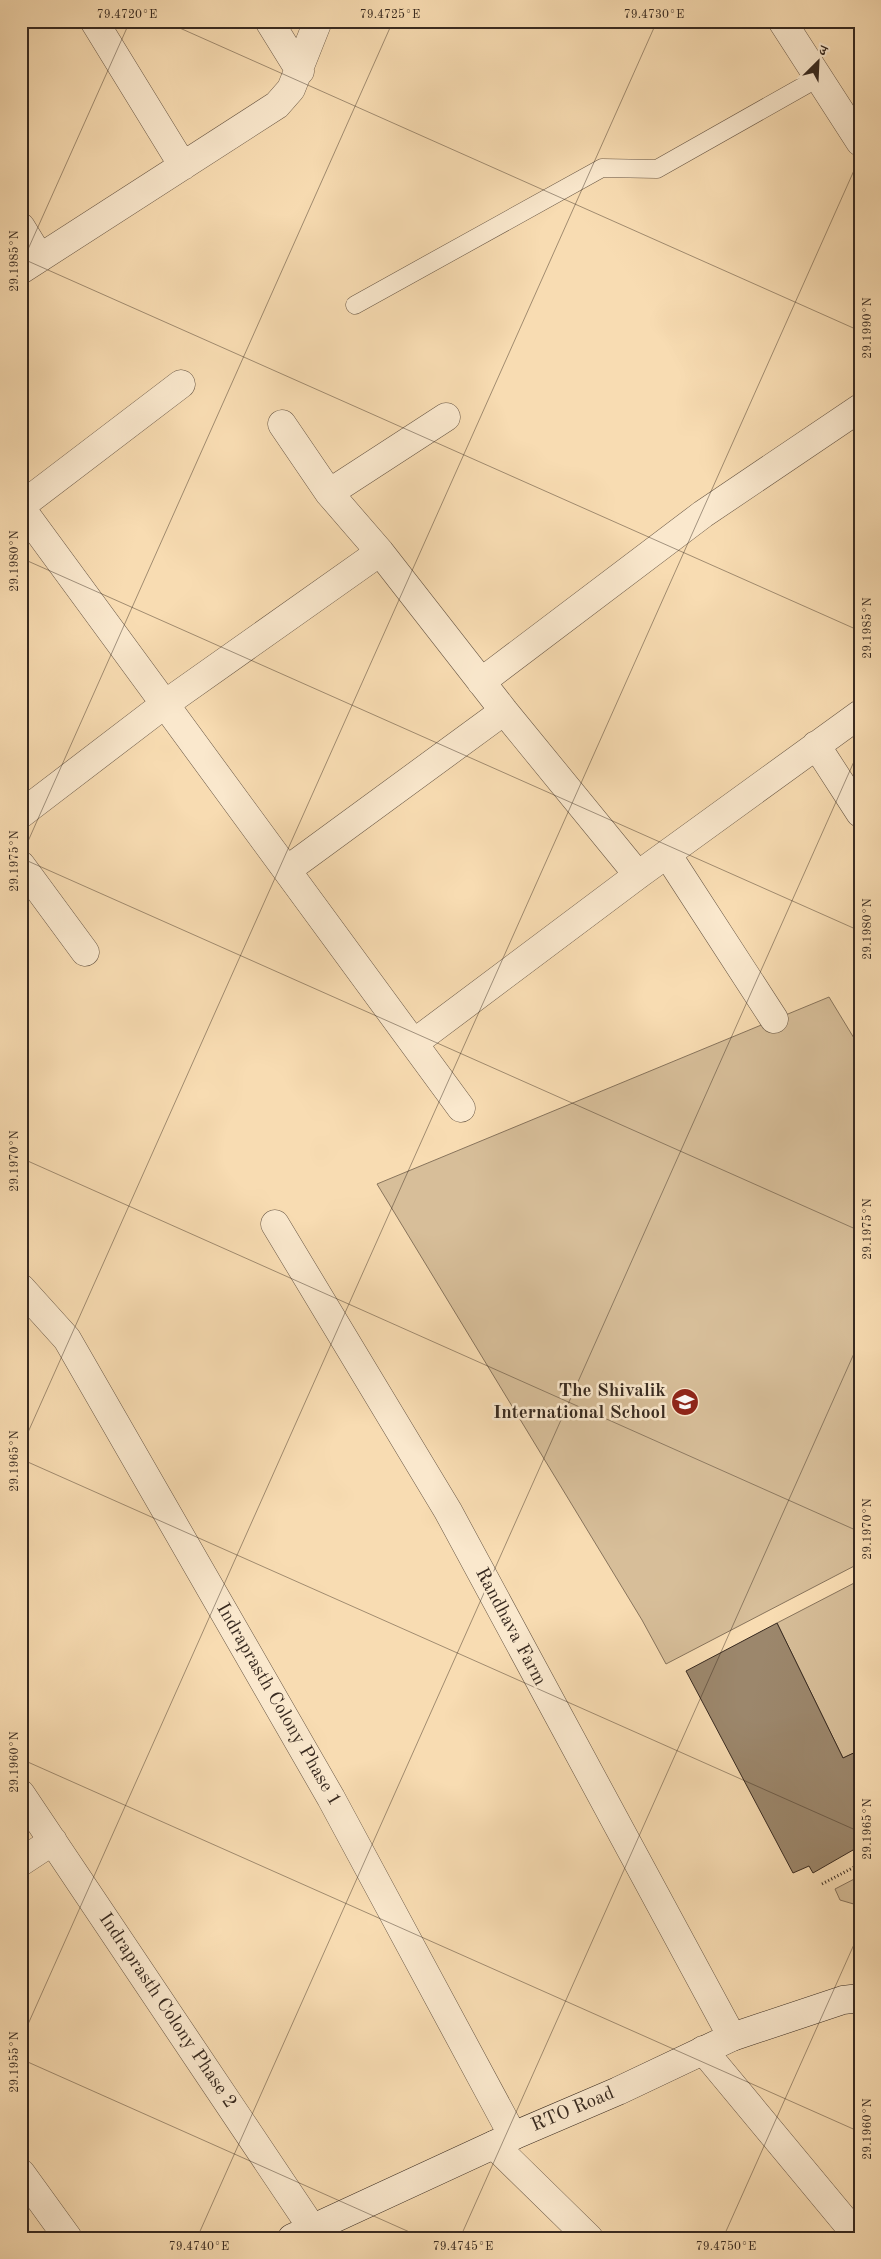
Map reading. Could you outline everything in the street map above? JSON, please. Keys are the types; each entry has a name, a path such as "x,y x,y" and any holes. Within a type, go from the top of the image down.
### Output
{"street":[{"path":"94,21 183,166"},
{"path":"269,21 300,71"},
{"path":"21,227 31,264 277,104 291,88 300,71 318,21"},
{"path":"782,21 860,142"},
{"path":"181,384 21,507 461,1108"},
{"path":"481,682 703,514 860,408"},
{"path":"329,493 446,417"},
{"path":"282,424 329,493 380,552 504,711 638,875"},
{"path":"21,814 165,704 380,552"},
{"path":"287,870 504,711"},
{"path":"414,1043 638,875 860,714"},
{"path":"816,745 860,813"},
{"path":"667,854 774,1019"},
{"path":"21,865 85,952"},
{"name":"Randhava Farm","path":"275,1224 448,1511 732,2037"},
{"name":"Indraprasth Colony Phase 1","path":"21,1288 66,1339 331,1798 503,2141 589,2238"},
{"name":"Indraprasth Colony Phase 2","path":"21,1794 53,1840 301,2235"},
{"path":"21,1862 53,1840"},
{"name":"RTO Road","path":"301,2235 732,2037 843,2000 860,1998"},
{"path":"704,2050 859,2238"},
{"path":"21,2173 68,2238"}],"lane":[{"path":"355,305 602,168 657,169 818,78"}],"path":[{"path":"822,1884 860,1864"}],"shaded area":[{"name":"The Shivalik International School","path":"829,997 860,1048 860,1563 666,1664 642,1620 377,1184"},
{"path":"860,1580 860,1750 843,1758 777,1623"},
{"path":"860,1876 860,1910 857,1905 840,1900 835,1889"}],"building":[{"path":"777,1623 843,1758 860,1750 860,1846 813,1873 809,1866 793,1873 686,1671"}],"place":[{"name":"The Shivalik International School","path":"685,1402"}]}
